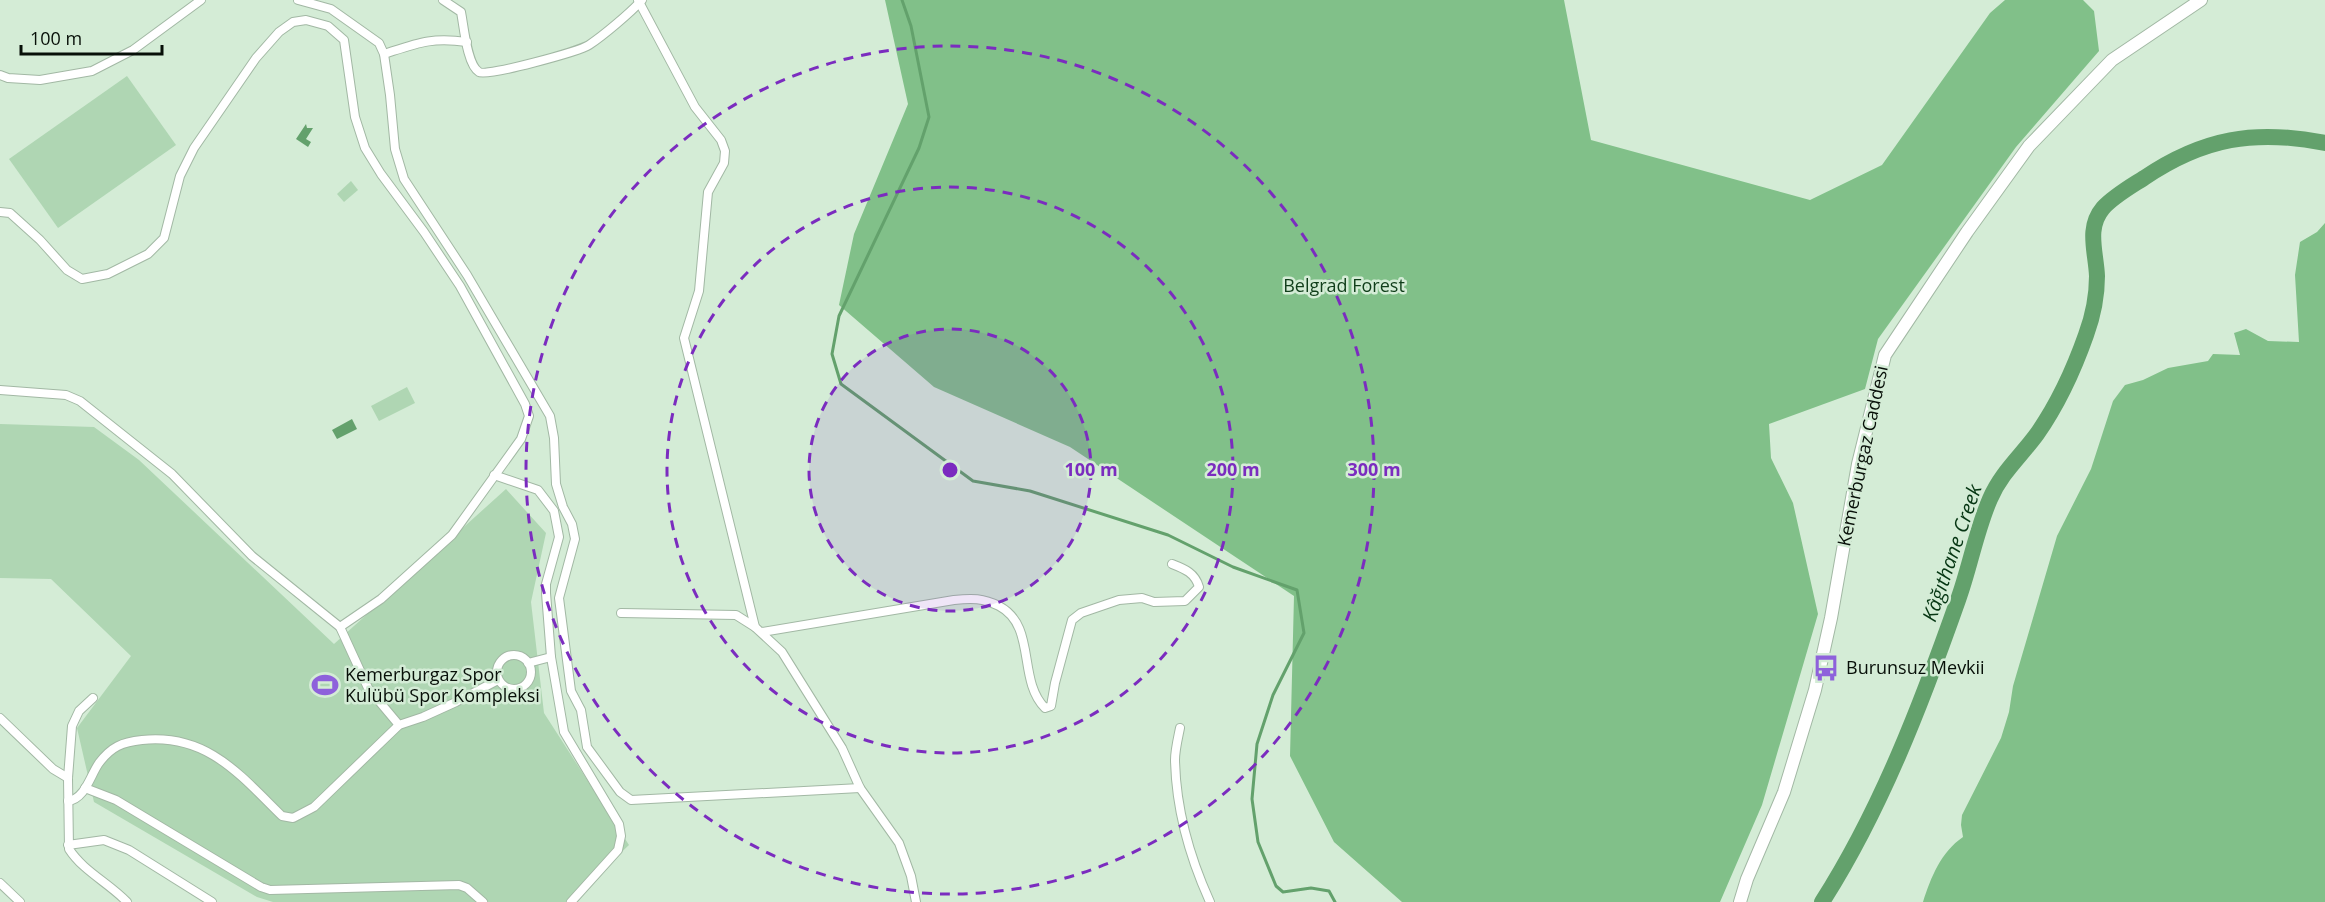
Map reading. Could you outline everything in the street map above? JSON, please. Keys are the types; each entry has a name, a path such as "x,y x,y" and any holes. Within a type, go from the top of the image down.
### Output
{"main road":[{"name":"Kemerburgaz Caddesi","path":"1740,902 1747,879 1784,792 1815,690 1831,618 1858,464 1885,355 1967,232 2029,146 2112,60 2201,0"},
{"name":"Kemerburgaz Caddesi","path":"1734,902 1747,879"}],"street":[{"path":"0,75 8,78 40,80 92,70 133,50 201,0"},
{"path":"298,0 331,9 379,43 384,54 395,149 404,179 467,275 550,416 554,438 556,484 563,507 572,524 575,539 560,598 571,691 581,710 587,747 620,792 631,800 860,788"},
{"path":"443,0 461,12 470,62 478,72 485,74 501,72 588,46 640,1 695,107 721,140 725,151 724,163 711,184 706,202 700,282 684,338 755,627"},
{"path":"0,212 10,213 40,240 67,270 82,279 108,274 148,254 164,238 180,176 194,148 256,58 279,32 293,22 306,20 328,26 344,40 356,117 365,148 460,286 525,404 529,416 521,439 452,535 381,599 340,627"},
{"path":"384,54 425,40 443,38 467,42"},
{"path":"0,390 66,395 86,404 172,474 252,556 340,627 368,688 399,725"},
{"path":"494,476 538,490 554,511 559,537 546,584 551,657 564,732 620,824 621,836 618,849 571,902"},
{"path":"762,633 954,600 974,598 987,600 1003,608 1015,618 1023,639 1035,693 1046,708 1051,706 1072,620 1081,613 1119,600 1142,598 1154,602 1185,602 1199,587 1197,578 1185,569 1172,564"},
{"path":"621,613 736,615 755,627 782,652 842,748 860,788 899,843 911,876 916,902"},
{"path":"519,656 528,663 530,679 522,687 511,689 498,680 500,663 508,657 519,656"},
{"path":"528,663 551,657"},
{"path":"68,801 79,797 99,764 112,748 126,742 172,740 200,747 227,762 282,816 293,818 314,807 399,725 456,702 498,680"},
{"path":"93,698 79,711 73,722 68,778 68,845 75,858 115,889 127,902"},
{"path":"0,718 53,769 68,778"},
{"path":"1180,728 1175,758 1176,782 1187,838 1199,878 1210,902"},
{"path":"85,788 116,800 261,887 270,890 449,884 467,888 483,902"},
{"path":"68,845 104,840 129,850 212,902"},
{"path":"0,883 20,902"}],"shaded area":[{"path":"127,76 176,145 58,228 9,159"},
{"path":"306,124 307,128 313,128 306,139 311,142 308,147 296,139"},
{"path":"351,181 358,190 344,202 337,194"},
{"path":"407,387 415,403 379,421 371,406"},
{"path":"352,419 357,429 337,439 332,430"},
{"name":"Kemerburgaz Spor Kulübü Spor Kompleksi","path":"0,424 94,427 139,460 334,644 506,489 546,533 531,602 544,713 629,845 569,902 273,902 257,897 94,802 77,728 131,656 51,579 0,578"}],"green space":[{"name":"Belgrad Forest","path":"885,0 1564,0 1591,140 1810,200 1882,165 1990,13 2005,0 2083,0 2094,11 2099,51 2016,147 1878,339 1865,389 1769,424 1771,458 1793,503 1818,614 1762,805 1720,902 1402,902 1334,842 1290,756 1294,596 1070,447 934,387 839,305 854,234 908,104"},
{"path":"2325,223 2325,902 1923,902 1933,874 1949,850 1963,837 1962,815 2001,738 2009,712 2013,686 2057,536 2091,469 2113,401 2125,385 2143,380 2168,368 2208,361 2213,354 2240,355 2234,333 2246,329 2268,341 2299,342 2295,275 2300,242 2317,232"}],"waterway":[{"path":"902,0 911,26 929,117 919,148 839,316 832,354 841,384 973,481 1030,491 1168,535 1233,567 1297,590 1304,633 1273,695 1257,744 1252,799 1258,842 1276,886 1283,892 1311,888 1329,891 1335,902"},
{"name":"Kâğıthane Creek","path":"1822,902 1863,830 1899,755 1958,600 1990,499 2005,473 2045,423 2076,361 2093,313 2097,276 2093,232 2103,208 2122,192 2166,164 2209,146 2253,137 2300,139 2325,143"}],"place":[{"name":"Burunsuz Mevkii","path":"1826,668"},
{"name":"Kemerburgaz Spor Kulübü Spor Kompleksi","path":"325,685"}]}
